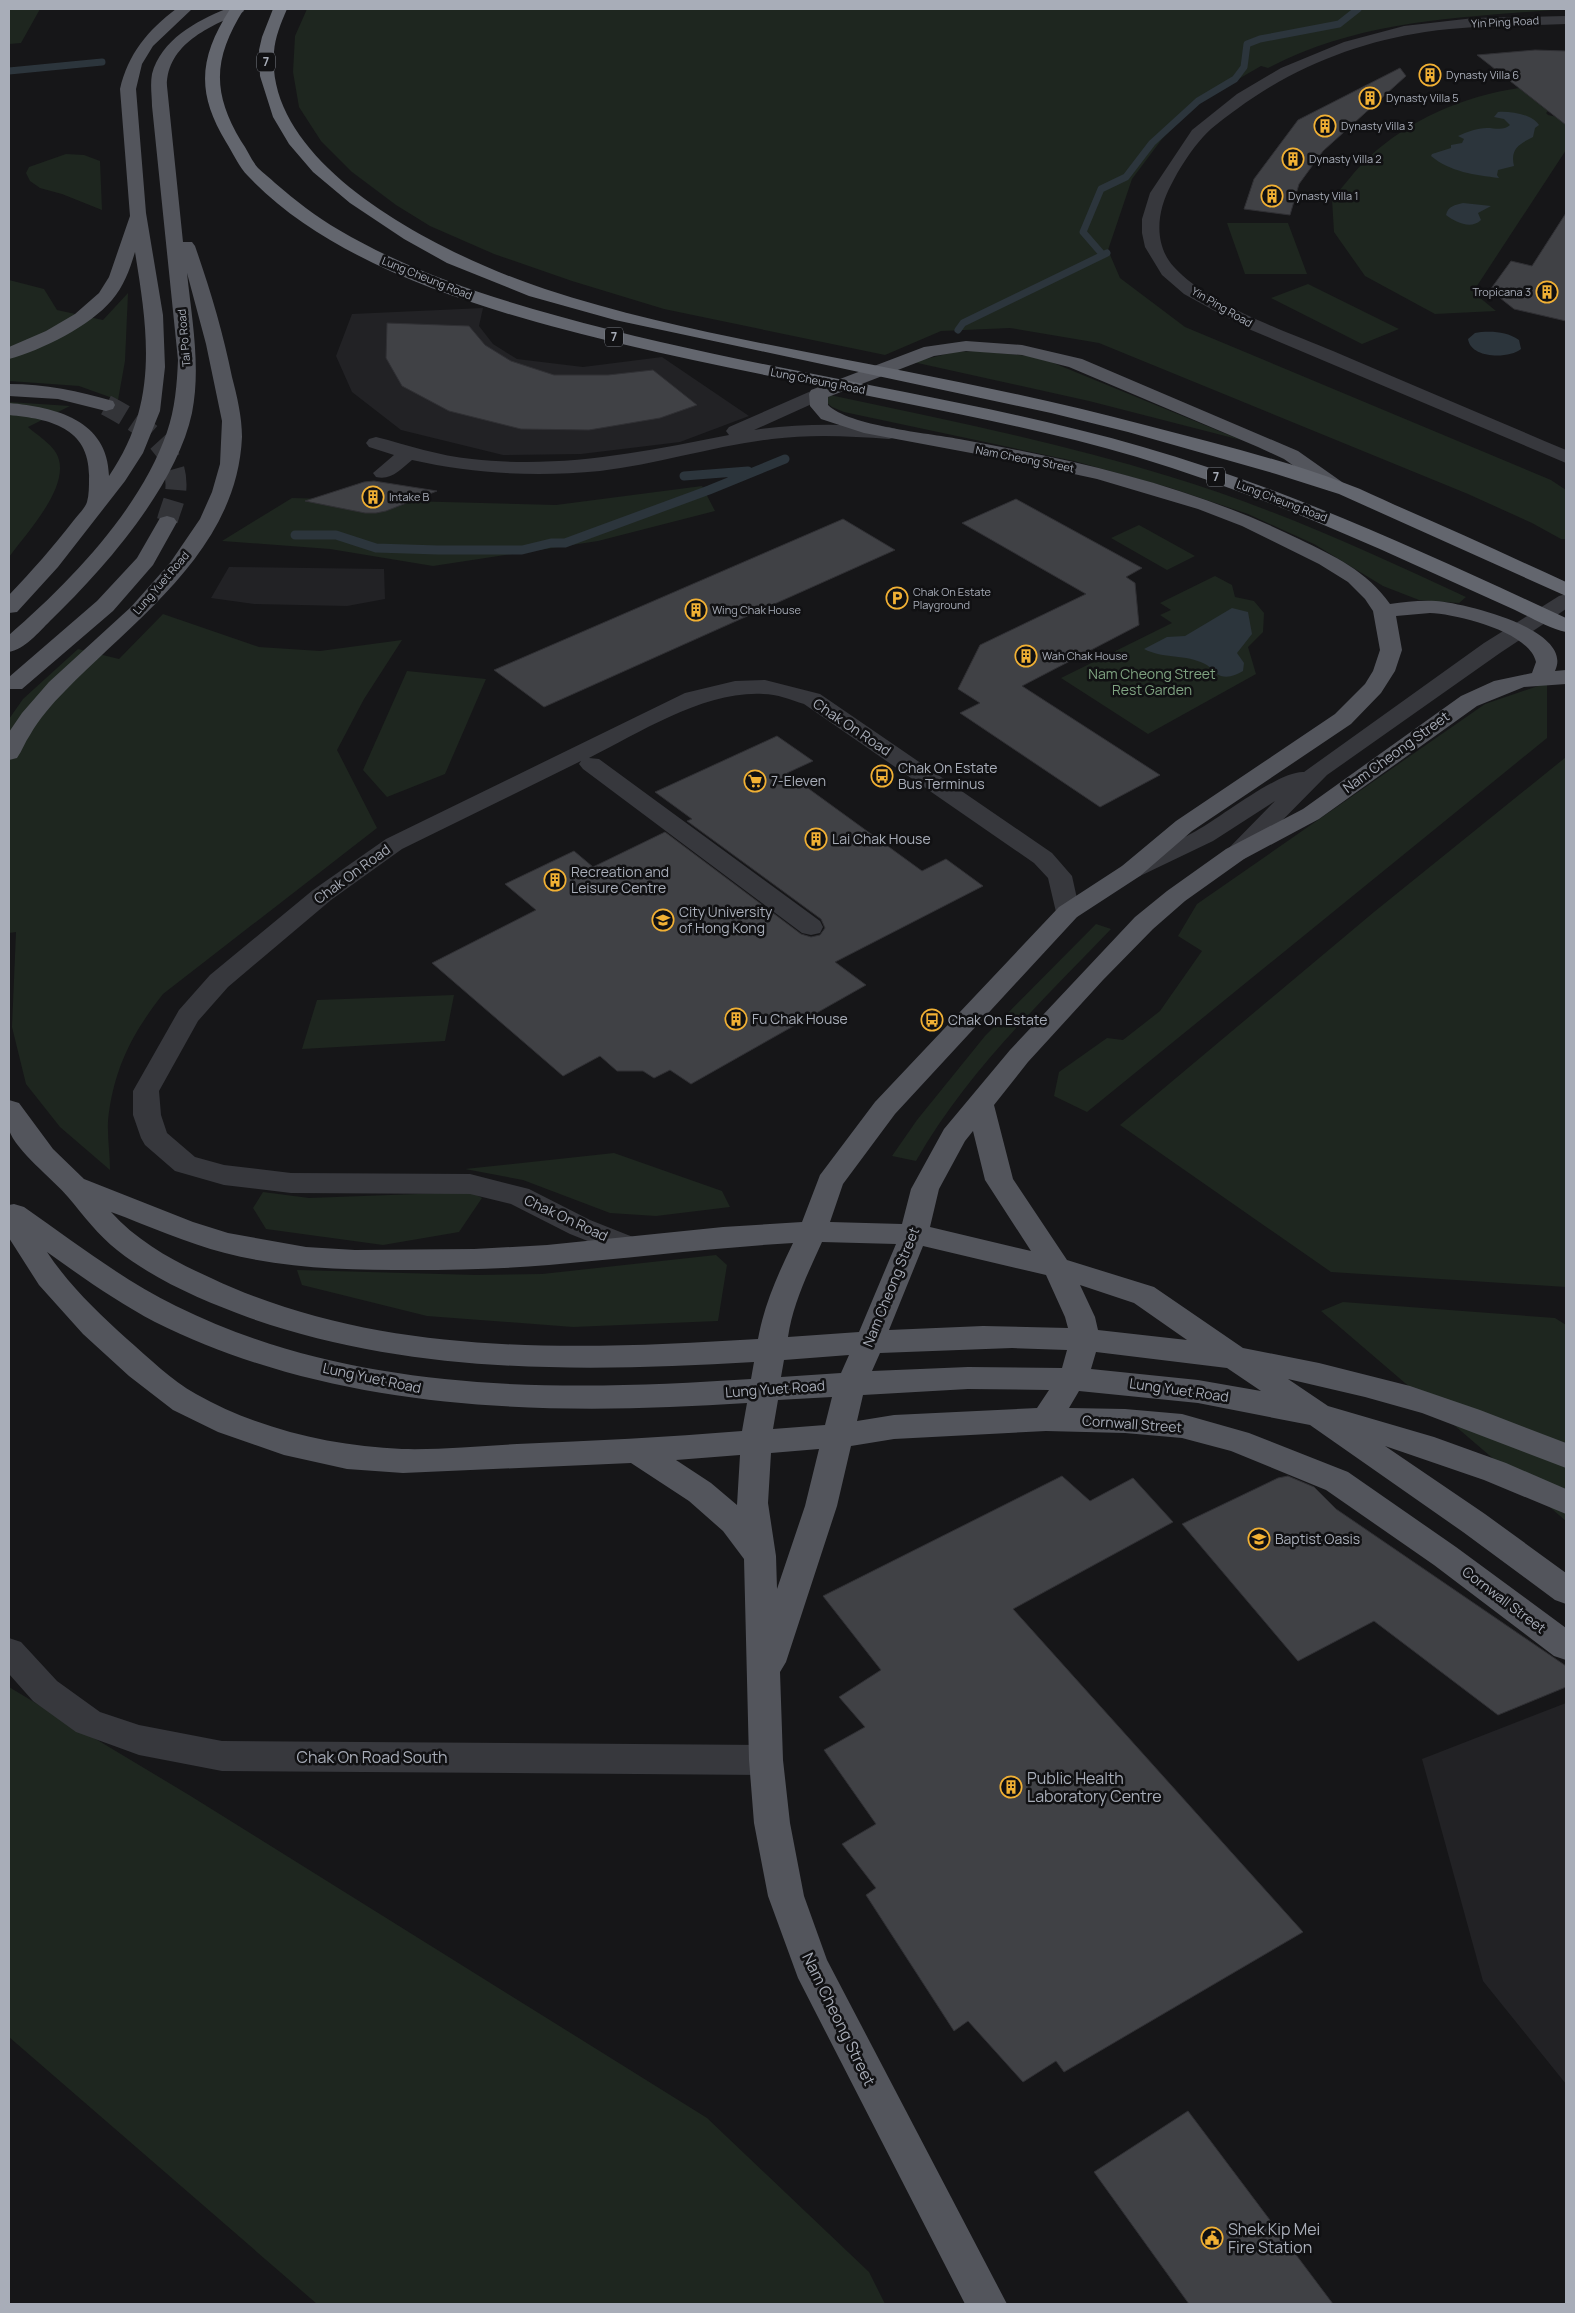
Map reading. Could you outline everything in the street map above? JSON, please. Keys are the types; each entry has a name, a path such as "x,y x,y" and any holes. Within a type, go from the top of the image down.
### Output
{"highway":[{"name":"Lung Cheung Road","path":"238,9 219,38 211,76 211,89 215,106 225,132 233,146 255,175 269,189 312,222 388,264 493,303 579,328 815,387 856,388 1007,418 1142,453 1204,472 1347,526 1566,626"},
{"name":"Lung Cheung Road","path":"277,16 268,44 266,80 273,99 293,137 330,179 363,204 416,239 482,272 562,301 671,328 1025,401 1096,418 1334,486 1433,528 1566,590"}],"main road":[{"path":"9,607 51,564 97,504 133,453 150,411 154,390 156,345 154,315 138,213 128,89 130,72 137,56 148,42 185,9"},
{"name":"Tai Po Road","path":"9,646 56,603 115,536 145,495 173,442 182,416 187,388 187,360 160,106 160,75 165,60 176,46 192,32 214,19 238,9"},
{"name":"Lung Yuet Road","path":"9,753 16,737 33,712 52,691 157,592 181,564 216,505 228,470 232,438 230,409 207,306 171,202"},
{"path":"9,353 68,325 102,300 113,287 120,272 138,213"},
{"path":"815,387 930,351 966,346 1022,350 1075,363 1265,443 1291,455 1334,486"},
{"name":"Nam Cheong Street","path":"815,387 819,406 828,414 853,424 889,433 1101,474 1205,505 1258,526 1326,560 1355,578 1373,594 1384,611 1391,650 1384,671 1373,688 1360,704 1343,719 1184,826 1131,871 1068,912 885,1108 830,1182 812,1232 791,1278 776,1318 756,1442 752,1503 760,1556 766,1760 772,1823 786,1896 811,1966 987,2304"},
{"path":"9,390 55,392 82,397 106,406"},
{"path":"9,409 36,412 57,418 75,426 91,442 98,460 97,504"},
{"path":"14,684 105,606 146,561 167,522"},
{"path":"1384,611 1415,607 1437,607 1501,623 1532,640 1542,650 1547,666 1541,677"},
{"name":"Nam Cheong Street","path":"763,1680 821,1506 848,1393 914,1234 925,1189 954,1136 1026,1049 1131,936 1176,896 1235,854 1311,814 1469,701 1502,686 1541,677 1566,677"},
{"path":"980,1104 999,1180 1057,1267 1080,1317 1084,1335 1081,1355 1074,1375 1046,1420"},
{"path":"9,1109 45,1158 76,1187 101,1219 134,1247 173,1273 215,1293 264,1312 318,1329 373,1341 491,1354 564,1357 719,1352 964,1338 1040,1338 1128,1343 1220,1354 1322,1375 1411,1398 1492,1426 1566,1456"},
{"path":"76,1187 183,1230 267,1252 306,1257 355,1260 474,1259 723,1237 812,1232 914,1234 1057,1267 1144,1294 1474,1523 1566,1591"},
{"name":"Lung Yuet Road","path":"9,1213 69,1251 107,1280 146,1304 226,1339 282,1358 366,1380 496,1397 564,1399 655,1397 969,1378 1028,1378 1134,1383 1301,1411 1371,1429 1486,1467 1566,1502"},
{"name":"Lung Yuet Road","path":"9,1213 49,1278 93,1326 140,1368 184,1402 229,1424 284,1443 356,1458 403,1461 636,1451 756,1442"},
{"name":"Cornwall Street","path":"756,1442 837,1436 894,1427 1046,1420 1125,1421 1182,1426 1238,1441 1337,1481 1445,1556 1566,1646"},
{"path":"636,1451 674,1474 718,1507 735,1524 760,1556"}],"street":[{"name":"Yin Ping Road","path":"1566,20 1494,22 1418,29 1342,48 1302,64 1257,88 1199,132 1161,184 1151,216 1152,244 1162,264 1183,284 1214,305 1257,326 1566,456"},
{"path":"713,444 815,387"},
{"path":"376,443 407,454 473,466 540,469 633,460 798,430 852,430 889,433"},
{"path":"383,473 407,454"},
{"name":"Nam Cheong Street","path":"1131,871 1205,836 1268,795 1319,770 1492,648 1566,600"},
{"name":"Chak On Road","path":"628,1246 580,1226 519,1196 470,1184 291,1183 224,1175 186,1164 156,1138 147,1115 146,1091 188,1016 219,981 322,895 394,844 693,698 735,688 765,687 812,699 1043,858 1060,876 1068,912"},
{"path":"591,764 811,927"},
{"name":"Nam Cheong Street","path":"1235,854 1319,770"},
{"name":"Chak On Road South","path":"9,1652 45,1691 88,1722 139,1740 222,1756 766,1760"}],"shaded area":[{"path":"1498,112 1526,116 1536,121 1539,125 1535,128 1533,137 1520,145 1515,151 1513,155 1514,166 1498,170 1497,175 1499,178 1455,169 1446,166 1431,156 1451,148 1451,145 1462,143 1464,139 1458,136 1472,130 1508,127 1510,125 1504,119 1494,117"},
{"path":"1463,203 1491,206 1478,213 1481,220 1468,225 1446,215 1450,208"},
{"path":"483,308 479,326 493,344 517,359 583,367 662,357 749,416 680,442 581,454 503,455 401,430 352,392 336,356 352,314"},
{"path":"1496,332 1510,335 1519,340 1521,349 1500,356 1483,354 1471,346 1468,339 1475,333"},
{"path":"229,567 384,569 385,599 347,606 254,604 211,598"},
{"path":"1232,608 1248,612 1252,634 1237,653 1244,663 1243,671 1238,674 1224,677 1198,661 1159,654 1144,649 1167,637 1185,636"},
{"path":"1566,1703 1566,2084 1483,1981 1422,1759"}],"green space":[{"path":"9,9 40,9 21,43 9,44"},
{"path":"307,9 1564,9 1450,19 1376,30 1339,39 1303,52 1268,68 1261,66 1195,104 1162,139 1132,179 1108,250 1120,278 1185,327 1551,480 1566,490 1566,539 1561,539 1532,523 1468,494 1099,343 1010,328 941,331 885,355 664,309 572,281 494,254 430,226 396,205 352,172 321,141 299,107 293,72 295,36"},
{"path":"1519,88 1548,111 1546,113 1548,115 1557,117 1566,114 1566,150 1473,292 1496,311 1435,314 1365,276 1334,232 1332,199 1368,158 1384,144 1419,121 1478,97"},
{"path":"66,154 84,155 100,161 102,210 62,194 40,188 30,181 26,173 29,167"},
{"path":"1227,223 1288,223 1307,274 1245,274"},
{"path":"9,280 44,289 57,310 103,320 128,293 125,361 118,400 79,386 9,381"},
{"path":"1308,284 1399,329 1362,344 1271,298"},
{"path":"976,351 1029,356 1051,362 1241,440 1089,401 913,362 955,352"},
{"path":"830,395 1084,452 1206,488 1282,516 1356,547 1466,597 1459,603 1419,600 1383,586 1314,544 1248,514 1171,488 1074,461 844,412 832,407 825,401"},
{"path":"9,402 70,406 28,427 54,450 59,460 60,472 51,498 9,557"},
{"path":"702,486 715,511 598,541 433,566 330,549 222,541 292,498 556,505"},
{"path":"1139,525 1195,556 1167,570 1111,538"},
{"name":"Nam Cheong Street Rest Garden","path":"1215,576 1232,585 1235,597 1254,601 1264,613 1263,632 1248,647 1256,674 1148,734 1061,678 1172,623 1160,615 1171,610 1160,603"},
{"path":"163,614 259,647 320,651 402,640 364,699 337,750 377,828 163,994 135,1035 116,1079 108,1119 110,1170 60,1127 26,1084 12,1027 16,932 9,933 9,719 23,699 78,649 119,659"},
{"path":"407,671 486,679 445,774 387,797 363,770"},
{"path":"1547,683 1547,738 1087,1112 1054,1096 1059,1072 1107,1038 1123,1040 1160,1011 1202,951 1178,936 1197,904 1485,704"},
{"path":"1566,757 1566,1287 1331,1272 1120,1125 1374,912"},
{"path":"1096,924 1111,929 1032,1011 981,1068 936,1129 916,1161 892,1156 917,1120 985,1036"},
{"path":"454,995 445,1041 302,1049 317,1000"},
{"path":"614,1153 722,1191 730,1207 656,1216 610,1213 523,1180 465,1169"},
{"path":"263,1192 309,1198 471,1192 482,1198 459,1232 383,1245 266,1229 253,1208"},
{"path":"716,1255 727,1265 718,1321 573,1327 427,1316 302,1285 297,1270 476,1275 542,1274"},
{"path":"1343,1302 1555,1318 1566,1325 1566,1521 1321,1311"},
{"path":"9,1687 189,1795 707,2118 869,2272 885,2304 317,2304 9,2037"}],"building":[{"path":"1535,50 1566,51 1566,125 1477,55"},
{"path":"1400,68 1406,76 1323,151 1299,184 1290,215 1244,209 1254,179 1298,120"},
{"name":"Tropicana 3","path":"1566,213 1566,321 1514,309 1490,290 1511,261 1532,266"},
{"path":"387,323 469,326 485,345 511,361 554,375 608,375 653,370 697,405 660,418 589,430 521,429 449,411 402,386 386,358"},
{"name":"Intake B","path":"374,481 437,491 386,511 376,513 365,513 305,501 364,482"},
{"name":"Wah Chak House","path":"1016,499 1142,568 1126,577 1135,583 1139,625 1022,686 1160,775 1100,807 960,713 980,703 958,689 980,645 1086,594 962,523"},
{"name":"Wing Chak House","path":"843,519 895,550 544,707 494,670"},
{"path":"777,736 813,761 787,773 922,871 946,859 983,886 835,962 866,985 691,1084 670,1070 654,1078 643,1071 617,1071 600,1056 563,1076 432,963 536,910 505,884 574,851 593,867 665,832 801,934 811,937 820,935 825,928 821,919 687,821 692,819 655,792"},
{"name":"Public Health Laboratory Centre","path":"1062,1476 1090,1501 1133,1478 1173,1522 1013,1609 1303,1932 1064,2072 1056,2061 1023,2082 968,2021 954,2031 866,1895 876,1888 842,1844 876,1824 824,1750 865,1727 839,1697 881,1670 823,1596"},
{"path":"1288,1476 1314,1487 1336,1509 1566,1666 1566,1687 1498,1715 1374,1621 1298,1661 1182,1524 1278,1478"},
{"name":"Shek Kip Mei Fire Station","path":"1188,2111 1333,2304 1189,2304 1094,2172"}],"waterway":[{"path":"1103,255 1083,232 1101,189 1126,177 1152,143 1198,101 1235,79 1244,67 1247,44 1260,39 1339,24 1358,9"},
{"path":"9,71 102,62"},
{"path":"1103,255 1107,253"},
{"path":"958,330 963,323 1103,255"},
{"path":"295,535 336,535 376,548 522,550 551,543 565,543 709,490 785,459"},
{"path":"684,476 748,471"}],"tunnel":[{"path":"106,405 146,430 157,440 173,465 176,480 175,496 167,522"}],"place":[{"name":"Dynasty Villa 6","path":"1430,75"},
{"name":"Dynasty Villa 5","path":"1370,98"},
{"name":"Dynasty Villa 3","path":"1325,126"},
{"name":"Dynasty Villa 2","path":"1293,159"},
{"name":"Dynasty Villa 1","path":"1272,196"},
{"name":"Tropicana 3","path":"1547,292"},
{"name":"Intake B","path":"373,497"},
{"name":"Chak On Estate Playground","path":"897,598"},
{"name":"Wing Chak House","path":"696,610"},
{"name":"Wah Chak House","path":"1026,656"},
{"name":"Chak On Estate Bus Terminus","path":"882,776"},
{"name":"7-Eleven","path":"755,781"},
{"name":"Lai Chak House","path":"816,839"},
{"name":"Recreation and Leisure Centre","path":"555,880"},
{"name":"City University of Hong Kong","path":"663,920"},
{"name":"Fu Chak House","path":"736,1019"},
{"name":"Chak On Estate","path":"932,1020"},
{"name":"Baptist Oasis","path":"1259,1539"},
{"name":"Public Health Laboratory Centre","path":"1011,1787"},
{"name":"Shek Kip Mei Fire Station","path":"1212,2238"}]}
